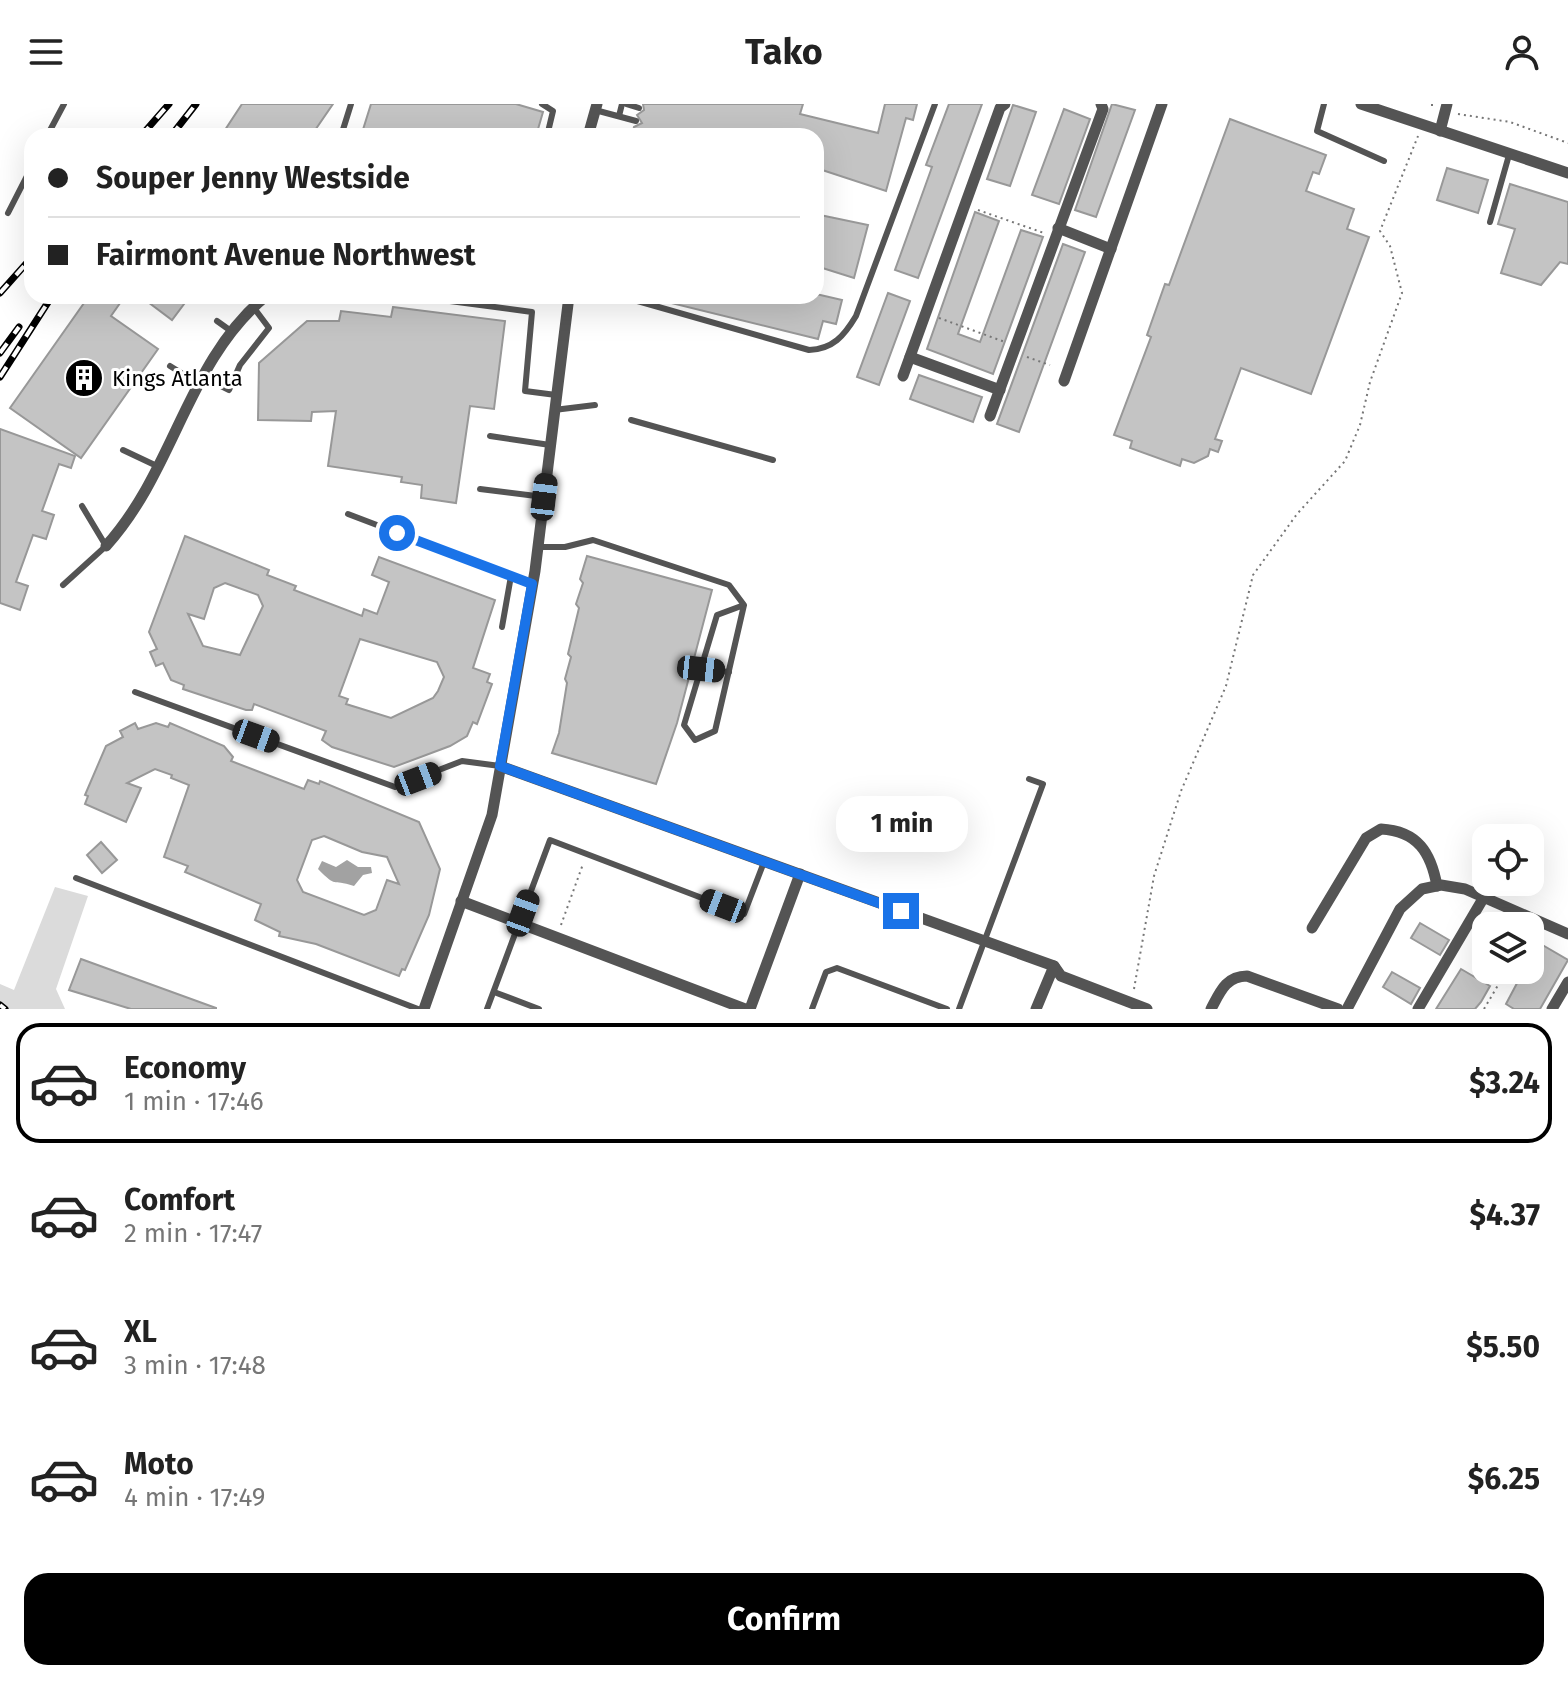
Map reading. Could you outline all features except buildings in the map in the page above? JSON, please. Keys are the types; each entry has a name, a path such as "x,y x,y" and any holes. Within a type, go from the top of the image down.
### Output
{"street":[{"path":"903,376 1000,108 1005,104"},
{"path":"990,416 1103,109 1101,104"},
{"path":"1064,381 1162,104"},
{"path":"1361,104 1568,173"},
{"path":"590,128 596,107"},
{"path":"1440,131 1446,108"},
{"path":"1058,228 1111,249"},
{"path":"106,546 145,496 201,380 231,331 257,304"},
{"path":"421,1009 492,815 538,547 568,304"},
{"path":"910,357 1000,390"},
{"path":"500,766 1054,966 1061,976 1147,1009"},
{"path":"1312,928 1366,838 1381,829 1402,835 1425,848 1431,855 1437,886"},
{"path":"461,901 748,1009 800,874"},
{"path":"1347,1009 1400,909 1415,893 1437,886 1456,887 1568,934"},
{"path":"1418,1009 1484,897"},
{"path":"1036,1009 1054,966"},
{"path":"1211,1009 1227,982 1236,976 1259,979 1338,1009"},
{"path":"1552,1009 1568,982"}],"lane":[{"path":"51,128 64,104"},
{"path":"344,128 351,104"},
{"path":"542,104 553,111 549,128"},
{"path":"619,116 624,104 639,108"},
{"path":"648,304 809,350 825,349 845,335 856,316 935,104"},
{"path":"1324,104 1317,131 1384,161"},
{"path":"596,107 636,121"},
{"path":"1490,222 1509,155"},
{"path":"8,213 24,182"},
{"path":"472,304 532,312 525,391 556,395"},
{"path":"170,366 229,390 240,365 269,328 254,307"},
{"path":"217,321 231,331"},
{"path":"554,410 595,405"},
{"path":"631,420 773,460"},
{"path":"490,436 550,445"},
{"path":"123,450 159,467"},
{"path":"480,489 544,497"},
{"path":"63,585 106,546 82,506"},
{"path":"348,514 532,584"},
{"path":"538,547 565,547 593,540 729,585 744,605 715,731 695,740 684,725 717,615 744,605"},
{"path":"502,627 511,576"},
{"path":"701,669 729,672"},
{"path":"135,692 395,787 462,761 500,766"},
{"path":"959,1009 1043,784 1029,779"},
{"path":"487,1009 550,840 744,914 764,861"},
{"path":"76,878 421,1009"},
{"path":"812,1009 826,972 837,968 947,1009"},
{"path":"494,992 539,1009"}],"path":[{"path":"1128,1002 1136,983 1154,876 1181,791 1226,686 1253,575 1297,514 1345,461 1360,425 1370,382 1402,293 1390,246 1380,231 1432,104"},
{"path":"1430,110 1446,108 1510,122 1568,143"},
{"path":"973,209 1046,234"},
{"path":"934,316 1007,342"},
{"path":"1019,354 1050,365"},
{"path":"561,927 584,862"},
{"path":"1484,1009 1499,984"}],"shaded area":[{"path":"347,860 358,867 371,867 372,873 363,875 354,886 332,881 318,869 322,861 336,867"},
{"path":"55,887 88,896 56,989 65,1009 0,1009 0,984 14,990"}],"railway":[{"path":"148,128 169,104"},
{"path":"177,128 196,104"},
{"path":"0,293 24,266"},
{"path":"0,377 47,304"},
{"path":"0,353 19,327"},
{"path":"0,1005 5,1009"}],"place":[{"name":"Kings Atlanta","path":"84,378"}],"route":[{"path":"397,533 532,584 500,766 901,911"}]}
